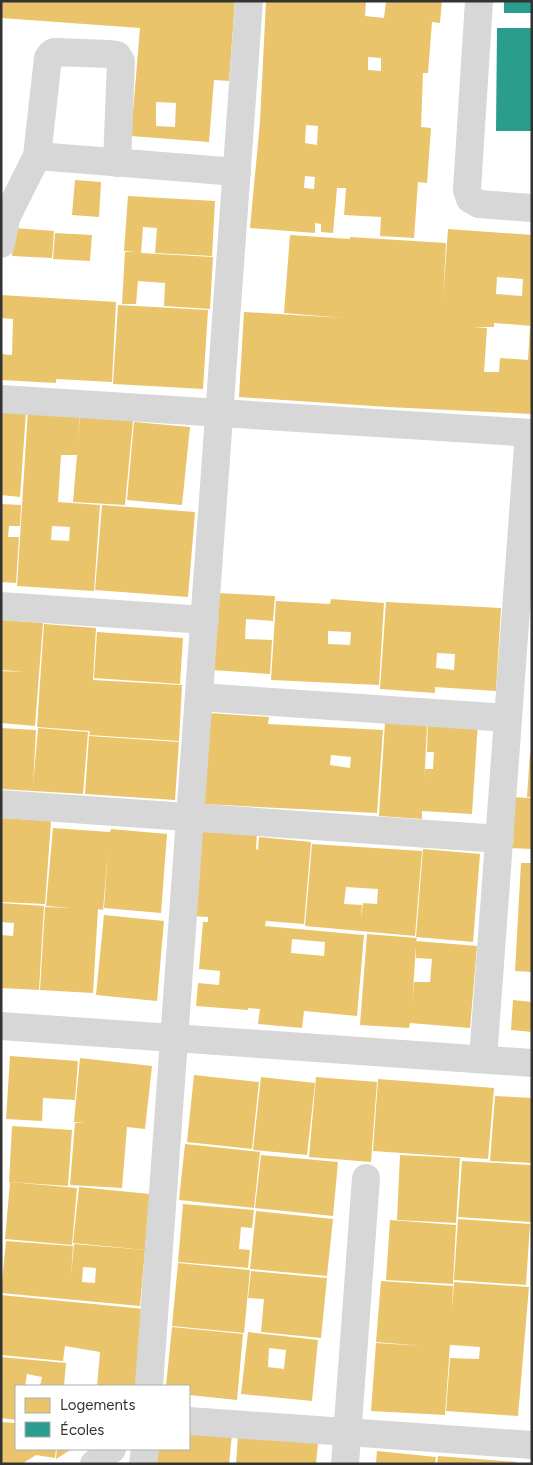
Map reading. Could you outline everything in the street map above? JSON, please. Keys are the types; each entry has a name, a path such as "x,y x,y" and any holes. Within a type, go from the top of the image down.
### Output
{"street":[{"path":"149,1385 250,1"},
{"path":"479,1 467,190 470,199 479,204 532,208"},
{"path":"1,244 6,218 38,156 48,58 54,52 110,54 117,55 121,61 117,163"},
{"path":"38,156 237,172"},
{"path":"1,399 530,433 484,1059"},
{"path":"1,606 205,620"},
{"path":"199,697 508,718"},
{"path":"1,804 500,839"},
{"path":"1,1026 532,1063"},
{"path":"345,1464 366,1178"},
{"path":"190,1421 532,1445"},
{"path":"94,1464 111,1450"},
{"path":"144,1464 145,1450"}],"building: Logements":[{"path":"1,1 235,1 229,81 214,80 209,142 131,136 140,28 1,18","holes":["156,102 176,103 175,127 156,126"]},
{"path":"266,1 366,1 365,16 384,18 386,1 442,1 440,23 432,22 428,73 423,73 421,127 431,128 427,183 418,182 414,238 380,236 381,217 344,215 346,188 337,188 333,233 321,232 321,224 315,223 315,233 250,228 260,122","holes":["368,57 381,58 381,71 368,70","306,125 318,126 317,145 305,143","305,176 315,177 314,189 304,188"]},
{"path":"75,180 101,182 99,217 72,215"},
{"path":"128,196 215,201 212,256 155,253 157,228 143,227 141,253 213,257 210,309 164,306 165,283 138,281 136,304 122,304 125,252 135,252 124,251"},
{"path":"14,228 54,231 52,258 12,256"},
{"path":"448,229 532,235 532,326 494,323 494,327 473,327 487,328 484,372 499,372 500,358 528,360 530,327 532,328 532,414 239,397 244,312 344,318 284,313 290,235 446,243 443,298","holes":["497,277 523,279 522,296 496,294"]},
{"path":"55,233 92,235 90,261 53,259"},
{"path":"1,295 116,302 112,382 56,379 56,383 1,380 1,354 12,355 13,319 1,318"},
{"path":"118,305 208,310 203,389 113,384"},
{"path":"28,409 80,413 77,452 80,417 133,421 125,505 73,502 77,455 61,455 58,502 100,505 94,591 17,586","holes":["52,526 70,527 69,541 51,540"]},
{"path":"1,410 26,412 20,497 1,495"},
{"path":"134,422 190,427 182,505 127,500"},
{"path":"1,504 21,505 20,526 9,526 8,537 19,537 16,583 1,582"},
{"path":"102,505 195,512 188,597 95,590"},
{"path":"217,593 275,596 273,621 246,619 245,639 272,640 270,674 212,670"},
{"path":"331,599 384,603 379,685 271,680 276,601 330,604","holes":["328,631 351,632 350,645 328,644"]},
{"path":"386,602 501,608 496,691 435,687 435,693 380,689","holes":["437,653 455,654 454,670 436,668"]},
{"path":"1,620 43,623 35,726 1,723 1,671 25,672 1,670"},
{"path":"44,624 96,628 93,680 182,685 179,741 89,735 90,731 37,727"},
{"path":"97,632 183,638 180,684 94,678"},
{"path":"209,713 269,717 268,724 383,730 377,813 203,804","holes":["331,755 351,757 350,768 330,765"]},
{"path":"428,720 478,722 472,814 422,811 422,819 379,816 385,723 427,726 424,787 425,769 433,769 434,752 427,752"},
{"path":"1,728 36,730 33,786 38,728 88,732 83,794 1,789"},
{"path":"89,736 179,742 175,800 85,794"},
{"path":"530,753 532,754 532,797 527,797"},
{"path":"507,797 532,798 532,849 505,848"},
{"path":"1,818 51,821 45,904 1,902"},
{"path":"53,828 110,832 111,829 167,834 161,913 104,908 108,850 103,910 98,909 93,993 40,990 45,907 72,908 46,906"},
{"path":"199,829 257,833 256,849 258,850 259,837 311,842 304,924 266,921 265,926 364,935 357,1016 304,1011 302,1028 258,1024 260,1009 248,1008 248,1010 196,1006 198,983 219,985 220,971 199,969 203,922 208,922 208,917 192,916","holes":["292,939 325,942 324,956 291,953"]},
{"path":"312,844 422,851 415,936 305,926","holes":["346,887 378,889 377,904 363,903 361,920 362,905 344,904"]},
{"path":"423,849 480,854 473,942 416,937"},
{"path":"521,863 532,863 532,972 515,971"},
{"path":"1,903 44,906 39,990 1,988 1,935 13,936 14,923 1,922"},
{"path":"104,915 164,921 157,1001 96,995"},
{"path":"367,934 417,938 416,941 477,946 470,1028 410,1023 409,1028 360,1025","holes":["416,946 416,958 432,959 430,982 414,982 412,1005"]},
{"path":"513,1000 532,1002 532,1032 511,1030"},
{"path":"10,1056 78,1061 75,1100 43,1098 42,1121 6,1119"},
{"path":"80,1058 152,1066 145,1129 127,1127 122,1188 70,1185 75,1123 85,1123 74,1122"},
{"path":"194,1075 259,1082 252,1149 187,1142"},
{"path":"261,1077 315,1083 307,1155 253,1150"},
{"path":"316,1077 377,1082 371,1162 309,1157"},
{"path":"378,1079 494,1088 488,1159 373,1151"},
{"path":"495,1096 532,1098 532,1163 490,1161"},
{"path":"12,1126 72,1130 68,1186 9,1182"},
{"path":"185,1144 260,1152 254,1208 179,1200"},
{"path":"261,1155 338,1162 333,1216 255,1208"},
{"path":"400,1155 460,1158 456,1223 397,1220"},
{"path":"462,1161 532,1165 531,1222 458,1217"},
{"path":"10,1182 77,1188 72,1245 5,1239"},
{"path":"79,1187 150,1194 145,1250 73,1243"},
{"path":"183,1204 254,1210 252,1228 241,1227 239,1249 250,1250 248,1268 178,1262"},
{"path":"256,1211 333,1219 327,1276 250,1269"},
{"path":"458,1219 530,1224 526,1285 454,1280"},
{"path":"390,1220 456,1225 453,1284 386,1280"},
{"path":"6,1241 73,1246 71,1277 74,1244 145,1250 140,1306 1,1293","holes":["83,1267 96,1268 95,1283 82,1282"]},
{"path":"178,1263 250,1270 244,1333 172,1326"},
{"path":"251,1271 327,1278 321,1338 261,1332 264,1299 248,1298"},
{"path":"381,1281 453,1286 452,1313 454,1282 529,1287 518,1416 446,1411 450,1358 479,1359 480,1347 450,1345 445,1415 371,1411 376,1343 424,1346 376,1342"},
{"path":"1,1295 144,1309 140,1385 97,1385 100,1352 65,1346 63,1361 1,1355"},
{"path":"172,1327 243,1334 237,1400 190,1395 190,1385 166,1385"},
{"path":"248,1332 318,1340 312,1401 241,1394","holes":["269,1348 286,1350 284,1369 268,1367"]},
{"path":"1,1357 66,1363 64,1385 40,1385 42,1377 27,1374 25,1385 15,1385 15,1420 1,1418"},
{"path":"1,1422 15,1423 15,1450 56,1450 55,1458 36,1455 22,1464 1,1464"},
{"path":"190,1431 232,1434 229,1464 153,1464 154,1450 190,1450"},
{"path":"238,1436 318,1442 316,1464 236,1464"},
{"path":"57,1450 70,1450 56,1459"},
{"path":"377,1451 436,1457 435,1464 376,1464"},
{"path":"438,1456 517,1462 517,1464 437,1464"}],"building: Écoles":[{"path":"504,1 532,1 532,13 504,13"},
{"path":"497,28 532,28 532,131 496,131"}]}
